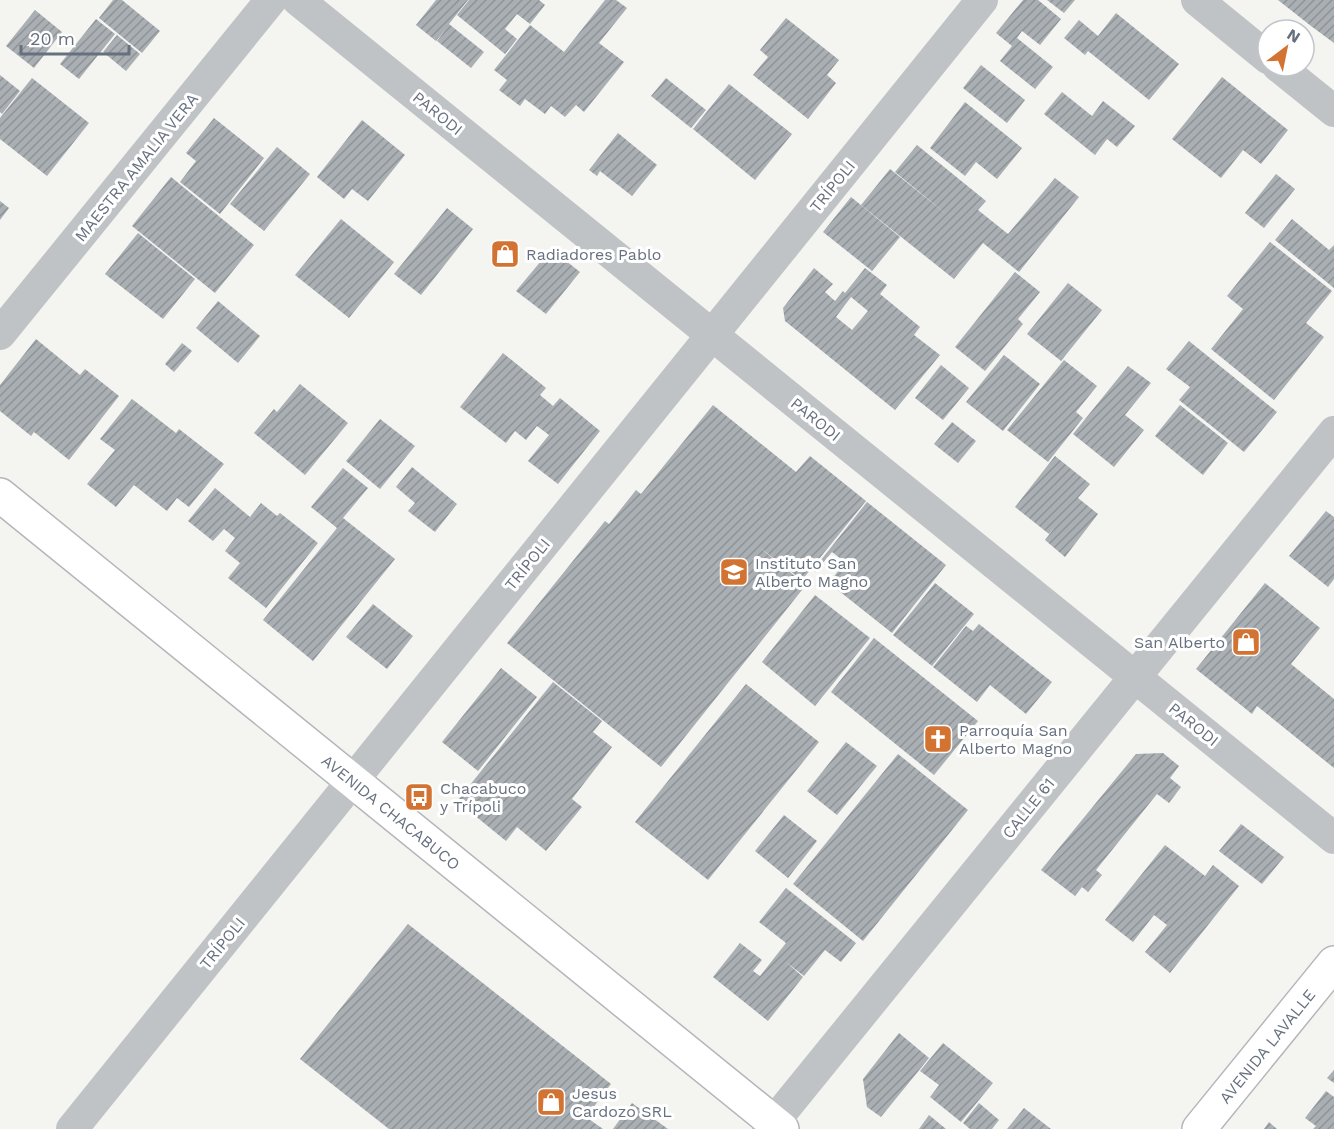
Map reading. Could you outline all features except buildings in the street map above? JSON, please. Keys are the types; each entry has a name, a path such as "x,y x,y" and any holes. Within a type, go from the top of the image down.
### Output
{"main road":[{"name":"AVENIDA CHACABUCO","path":"0,495 774,1127"},
{"name":"AVENIDA LAVALLE","path":"1199,1129 1334,963"}],"street":[{"name":"MAESTRA AMALIA VERA","path":"0,334 271,0"},
{"name":"PARODI","path":"298,0 1334,838"},
{"name":"TRÍPOLI","path":"72,1129 982,0"},
{"path":"1197,0 1256,48"},
{"path":"1293,78 1334,111"},
{"name":"CALLE 61","path":"774,1127 1135,676 1334,432"}],"place":[{"name":"Radiadores Pablo","path":"505,254"},
{"name":"Instituto San Alberto Magno","path":"734,572"},
{"name":"San Alberto","path":"1246,642"},
{"name":"Parroquía San Alberto Magno","path":"938,739"},
{"name":"Chacabuco y Trípoli","path":"419,797"},
{"name":"Jesus Cardozo SRL","path":"551,1102"}]}
